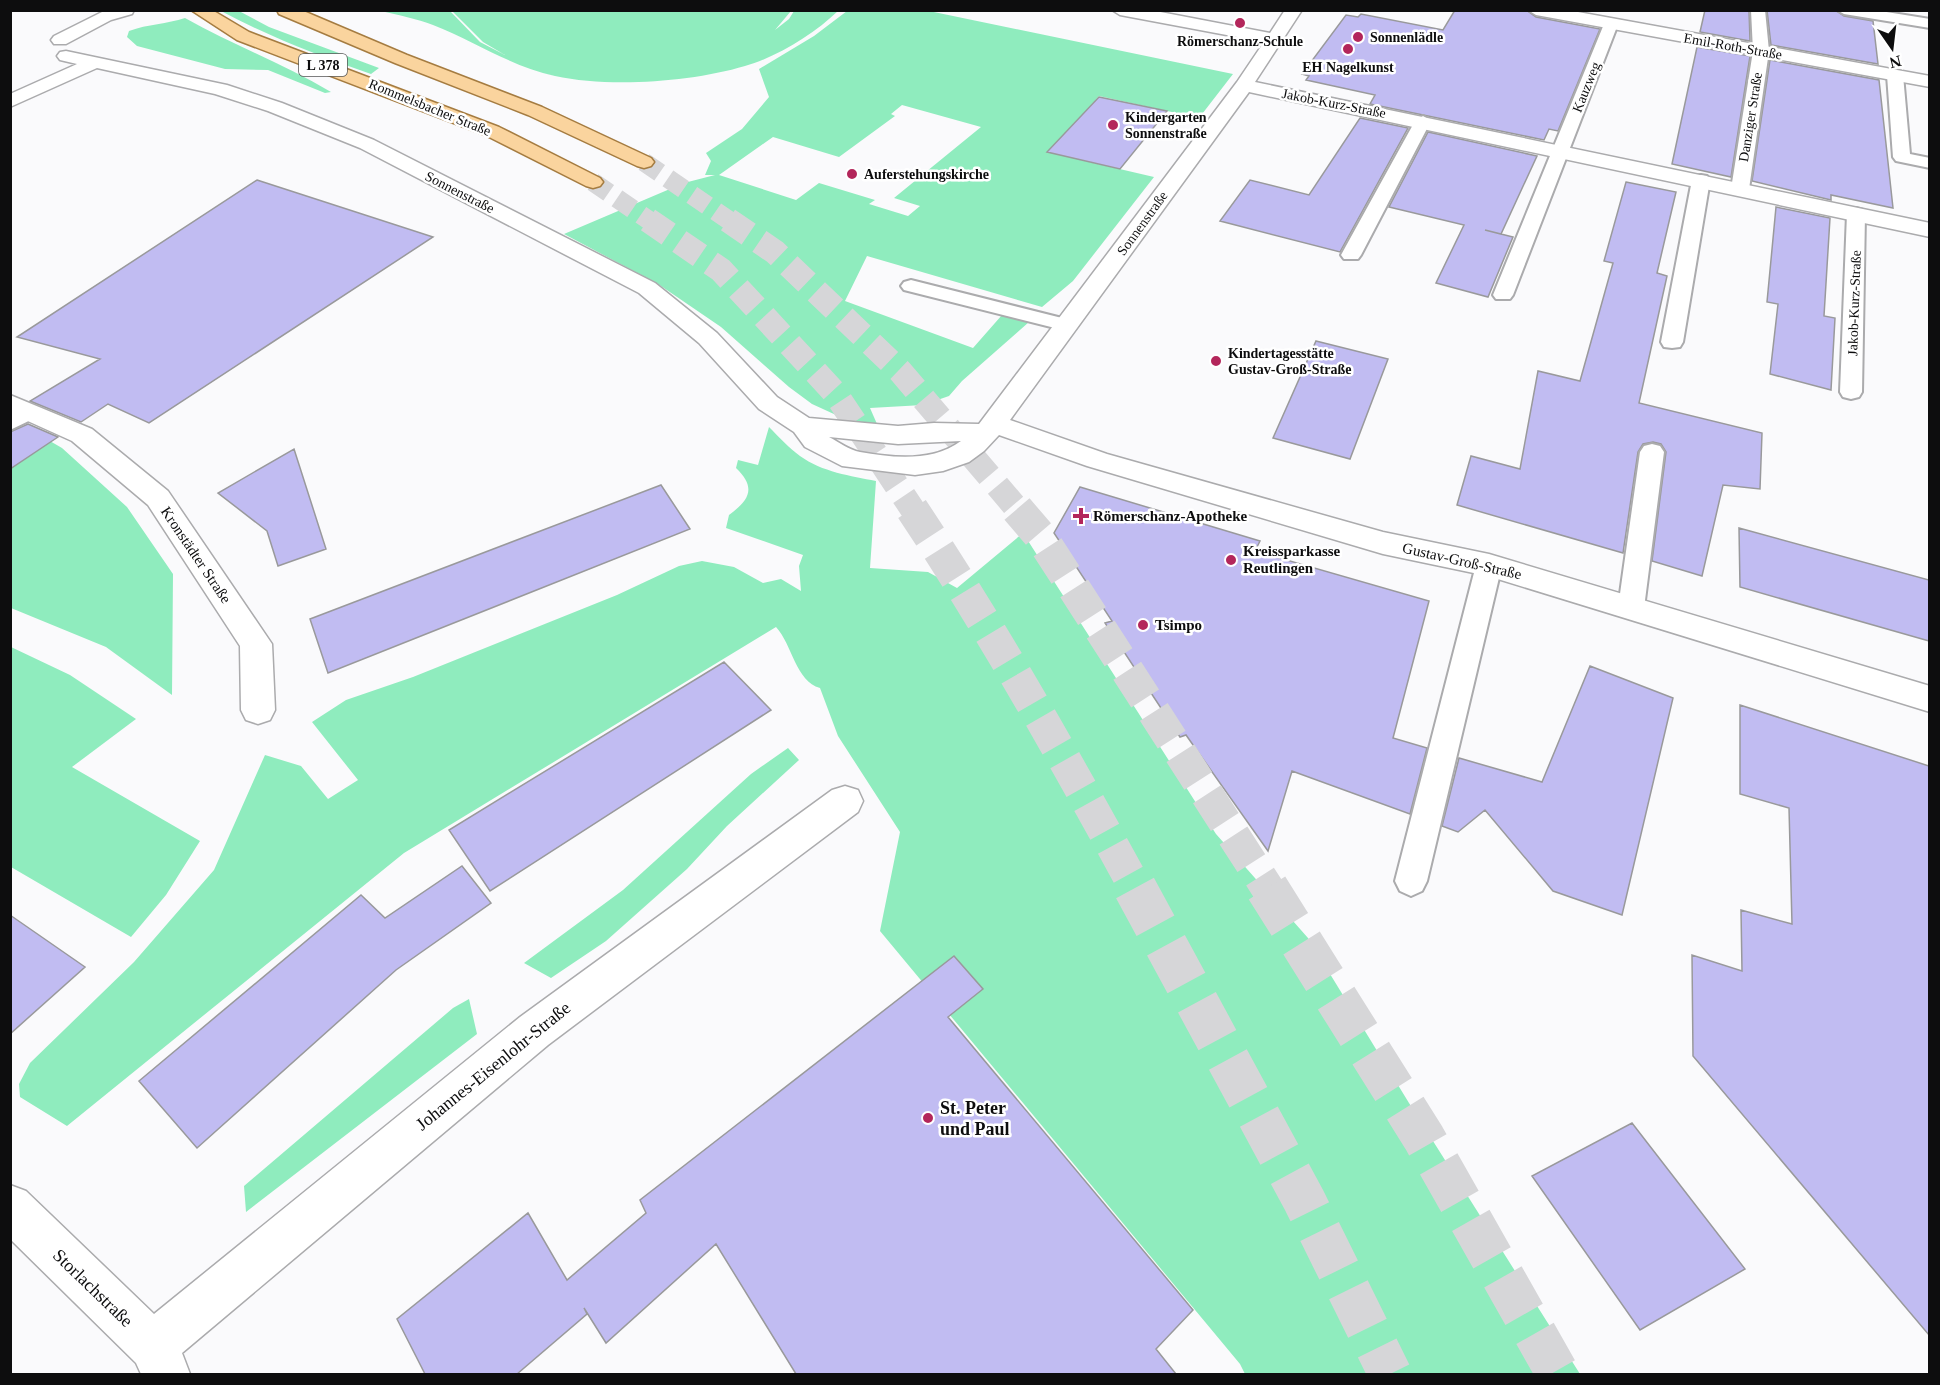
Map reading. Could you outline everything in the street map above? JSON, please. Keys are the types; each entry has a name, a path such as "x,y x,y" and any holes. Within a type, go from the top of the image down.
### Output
{"main road":[{"name":"Rommelsbacher Straße","path":"199,10 243,36 482,126 593,182"},
{"name":"L 378","path":"285,10 368,46 535,111 644,162"}],"street":[{"path":"63,48 66,22 79,10"},
{"path":"47,63 105,16 126,10"},
{"path":"1120,10 1275,39"},
{"name":"Sonnenstraße","path":"63,48 94,63 220,89 275,107 367,144 647,288 708,338 768,403 803,426 815,441 852,460 915,466 943,462 959,456 990,428 1244,85 1294,10"},
{"name":"Emil-Roth-Straße","path":"1536,10 1929,82"},
{"path":"10,101 94,63"},
{"name":"Jakob-Kurz-Straße","path":"1244,85 1424,121 1929,230"},
{"name":"Kronstädter Straße","path":"17,413 82,435 158,498 256,644 258,710"},
{"name":"Gustav-Groß-Straße","path":"990,428 1383,543 1489,565 1929,699"},
{"name":"Johannes-Eisenlohr-Straße","path":"160,1360 534,1031 845,801"},
{"name":"Storlachstraße","path":"10,1207 160,1360"}],"lane":[{"name":"Danziger Straße","path":"1740,189 1761,51 1758,10"},
{"path":"1844,10 1929,24"},
{"name":"Kauzweg","path":"1561,150 1611,24"},
{"path":"1895,75 1902,157 1929,163"},
{"path":"1351,255 1424,121"},
{"path":"1503,295 1561,150"},
{"path":"1672,342 1701,180"},
{"name":"Jakob-Kurz-Straße","path":"1851,392 1856,214"},
{"path":"911,286 1067,325"},
{"path":"1631,608 1652,452"},
{"path":"1411,881 1489,565"}],"green space":[{"path":"221,11 239,11 269,27 379,68 371,74 277,38"},
{"path":"381,11 450,11 480,42 505,55 483,42 452,11 791,11 775,30 789,19 794,11 838,11 794,44 770,57 745,66 724,72 650,82 600,82 539,72 433,25"},
{"path":"847,11 929,11 1233,74 1199,118 1099,96 1087,110 1081,160 1154,177 1073,281 1042,307 867,256 845,301 973,348 1002,315 1029,322 962,381 949,396 923,405 870,408 877,424 847,420 812,404 789,387 721,327 658,284 564,234 684,183 715,175 705,175 711,161 706,153 742,129 769,97 759,69 814,36","holes":["902,105 981,127 894,198 920,206 908,216 869,204 875,200 819,183 796,200 719,175 773,137 839,157 895,116 891,114"]},
{"path":"185,18 331,92 325,93 268,70 225,69 137,46 127,37 129,31"},
{"path":"769,427 792,450 818,466 837,473 876,481 870,568 928,572 957,588 1023,533 1216,834 1308,938 1580,1374 1245,1374 1240,1364 880,931 900,832 838,736 820,688 805,678 776,627 404,853 67,1126 20,1097 19,1084 30,1063 134,962 214,870 265,755 301,766 328,799 358,780 312,722 346,700 413,677 617,595 679,566 702,561 734,567 763,583 781,579 801,591 799,566 803,555 726,528 729,515 746,499 748,493 747,482 736,468 738,460 758,465"},
{"path":"36,433 62,448 127,507 173,574 172,695 106,647 11,608 11,449"},
{"path":"11,647 70,675 136,719 72,767 200,841 166,895 131,937 11,867"},
{"path":"788,748 799,760 727,826 687,869 606,941 551,978 524,963 623,890 751,774"},
{"path":"469,999 477,1034 246,1212 244,1186 453,1008"}],"building":[{"path":"1455,10 1526,10 1536,17 1600,29 1558,131 1549,129 1544,140 1370,104 1375,95 1306,80 1309,76 1302,74 1346,15 1358,17 1361,14 1443,30"},
{"path":"1705,10 1749,10 1750,41 1700,32"},
{"path":"1767,10 1835,10 1844,16 1873,21 1878,64 1771,45"},
{"path":"1697,47 1750,56 1731,177 1672,164"},
{"path":"1770,60 1879,80 1893,208 1831,195 1831,200 1752,181"},
{"path":"1099,97 1167,111 1120,169 1047,152"},
{"path":"1360,118 1408,128 1340,252 1220,221 1250,180 1309,195"},
{"path":"1428,132 1537,156 1501,234 1513,237 1488,297 1436,283 1464,225 1389,207"},
{"path":"257,180 433,237 149,423 108,404 81,422 30,401 100,359 17,337"},
{"path":"1626,182 1676,192 1657,273 1667,276 1639,403 1762,433 1760,489 1723,485 1702,576 1652,561 1666,452 1661,444 1653,442 1643,444 1638,452 1623,553 1457,505 1471,456 1520,469 1538,371 1580,381 1613,263 1604,261"},
{"path":"1776,207 1830,218 1824,316 1835,318 1831,390 1770,374 1778,304 1767,302"},
{"path":"1316,341 1388,359 1350,459 1273,438"},
{"path":"28,424 58,437 10,469 10,432"},
{"path":"294,449 326,549 278,566 267,531 218,493"},
{"path":"661,485 690,529 328,673 310,619"},
{"path":"1080,487 1260,541 1255,551 1429,601 1393,738 1427,748 1410,814 1292,771 1268,851 1186,735 1180,737 1105,623 1112,621 1054,533"},
{"path":"1739,528 1929,580 1929,641 1740,587"},
{"path":"724,662 771,710 490,891 449,830"},
{"path":"1590,666 1673,698 1622,915 1553,891 1485,810 1458,832 1442,826 1459,758 1542,782"},
{"path":"1740,705 1929,766 1929,1335 1693,1056 1692,955 1742,971 1741,910 1792,924 1789,808 1740,794"},
{"path":"462,866 491,903 396,970 197,1148 139,1081 361,895 385,918"},
{"path":"10,915 85,967 10,1034"},
{"name":"St. Peter und Paul","path":"954,956 983,989 948,1017 1193,1310 1156,1349 1176,1374 796,1374 716,1244 606,1343 584,1308 587,1314 517,1374 425,1374 397,1319 528,1213 567,1280 646,1213 640,1200"},
{"path":"1632,1123 1745,1269 1640,1330 1532,1176"}],"tunnel":[{"path":"644,162 730,221"},
{"path":"593,182 650,221"},
{"path":"648,220 721,270 835,393 913,510"},
{"path":"728,220 775,252 900,371 1018,510"},
{"path":"912,509 1028,696 1136,889"},
{"path":"1017,509 1041,537 1268,889"},
{"path":"1135,888 1304,1200 1390,1374"},
{"path":"1267,888 1424,1138 1558,1374"}],"place":[{"name":"Römerschanz-Schule","path":"1240,23"},
{"name":"Sonnenlädle","path":"1358,37"},
{"name":"EH Nagelkunst","path":"1348,49"},
{"name":"Kindergarten Sonnenstraße","path":"1113,125"},
{"name":"Auferstehungskirche","path":"852,174"},
{"name":"Kindertagesstätte Gustav-Groß-Straße","path":"1216,361"},
{"name":"Römerschanz-Apotheke","path":"1081,516"},
{"name":"Kreissparkasse Reutlingen","path":"1231,560"},
{"name":"Tsimpo","path":"1143,625"},
{"name":"St. Peter und Paul","path":"928,1118"}]}
